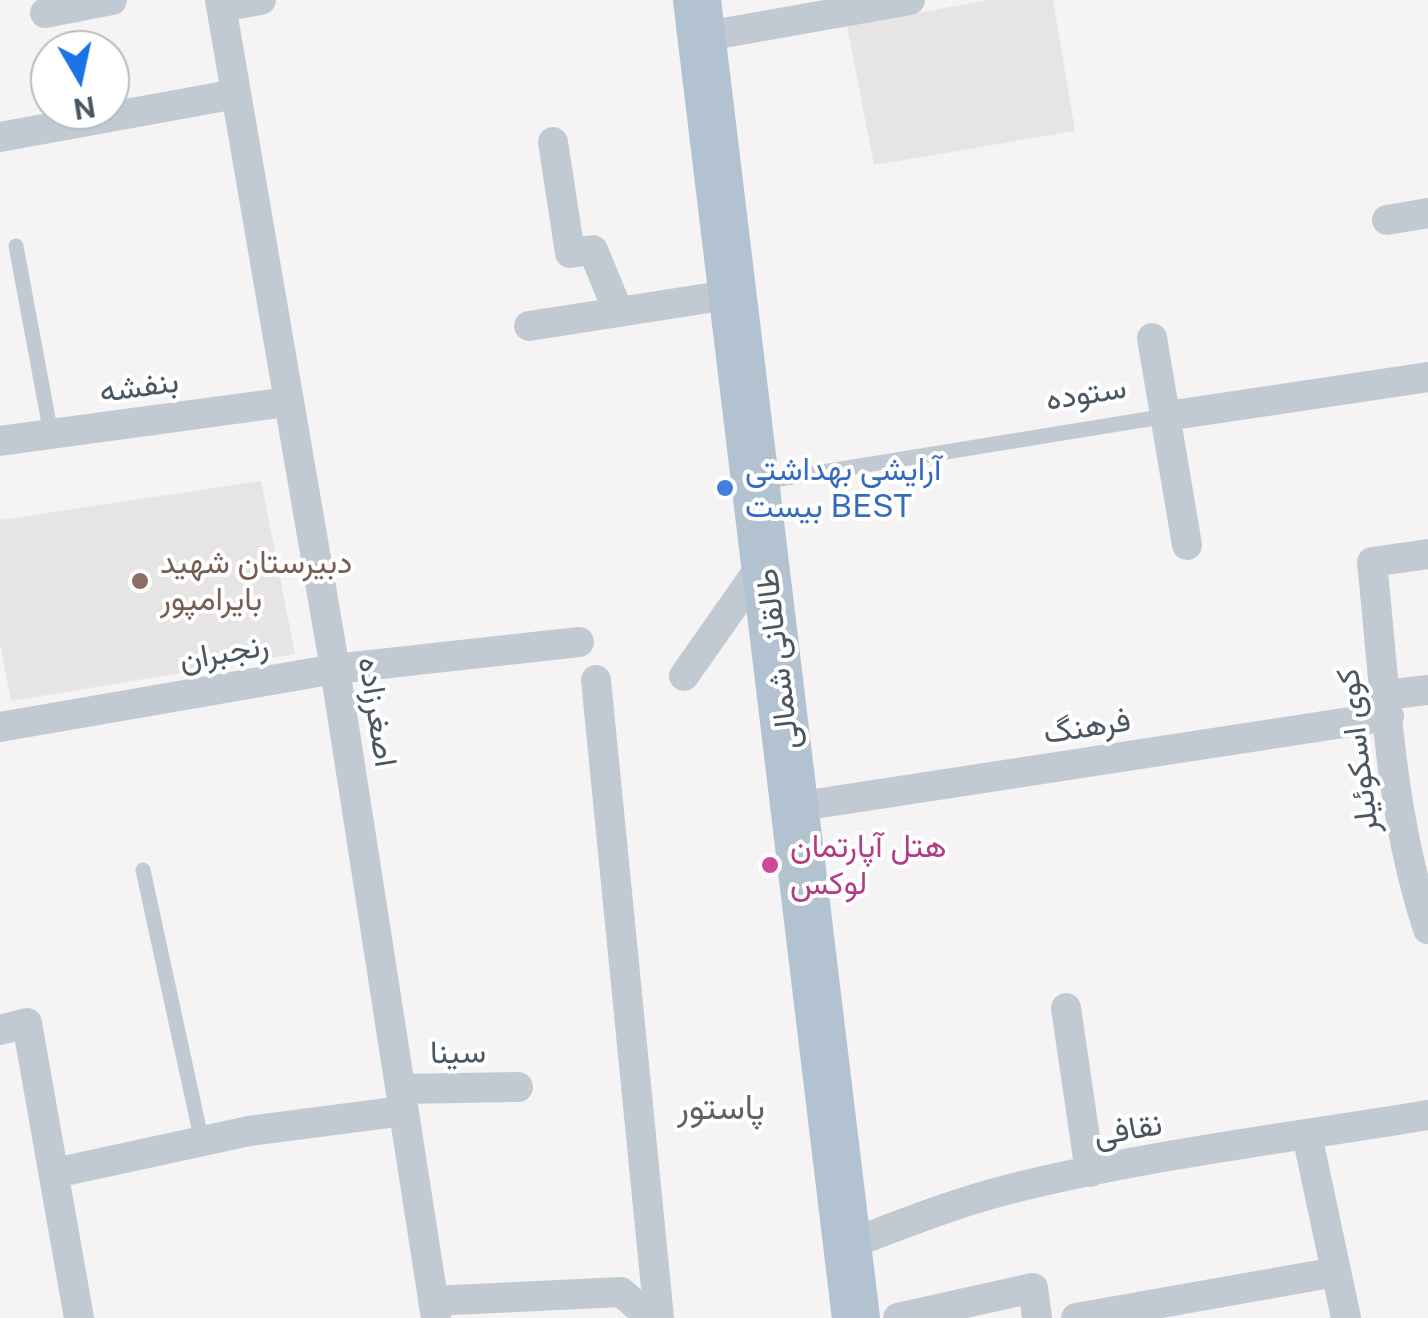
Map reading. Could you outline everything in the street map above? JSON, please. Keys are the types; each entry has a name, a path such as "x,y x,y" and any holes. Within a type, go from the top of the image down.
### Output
{"main road":[{"name":"طالقانی شمالی","path":"699,19 856,1318"}],"street":[{"path":"45,13 112,0"},
{"path":"220,4 261,0"},
{"path":"699,19 910,0"},
{"name":"اصغرزاده","path":"220,4 336,670 434,1310"},
{"path":"0,137 236,94"},
{"path":"553,142 570,254 593,250 618,311"},
{"path":"1388,220 1428,213"},
{"path":"529,326 734,294"},
{"path":"1152,338 1187,545"},
{"name":"ستوده","path":"1167,416 1428,378"},
{"name":"بنفشه","path":"0,441 287,402"},
{"name":"کوی اسکوئیلر","path":"1428,554 1372,562 1401,825 1411,878 1428,929"},
{"path":"684,676 766,558"},
{"name":"رنجبران","path":"0,727 336,670 579,642"},
{"path":"596,680 659,1318"},
{"name":"فرهنگ","path":"796,807 1387,706 1428,690"},
{"path":"1066,1008 1090,1172"},
{"path":"14,1026 55,1173 79,1318"},
{"name":"سینا","path":"402,1100 518,1087"},
{"path":"55,1173 340,1117 402,1100"},
{"name":"نقافی","path":"847,1245 1006,1190 1090,1172 1428,1115"},
{"path":"1306,1136 1346,1318"},
{"path":"1096,1316 1336,1272"},
{"path":"898,1318 1032,1288 1037,1318"},
{"path":"434,1310 622,1292 651,1318"}],"lane":[{"path":"16,246 51,434"},
{"name":"ستوده","path":"756,482 1167,416"},
{"path":"142,870 202,1142"}],"shaded area":[{"path":"989,0 1053,0 1075,131 874,165 847,26"},
{"name":"دبیرستان شهید بایرامپور","path":"261,481 295,654 11,701 0,643 0,520"}],"place":[{"name":"آرایشی بهداشتی بیست BEST","path":"725,488"},
{"name":"دبیرستان شهید بایرامپور","path":"140,581"},
{"name":"هتل آپارتمان لوکس","path":"770,865"}],"district":[{"name":"پاستور","path":"721,1108"}]}
